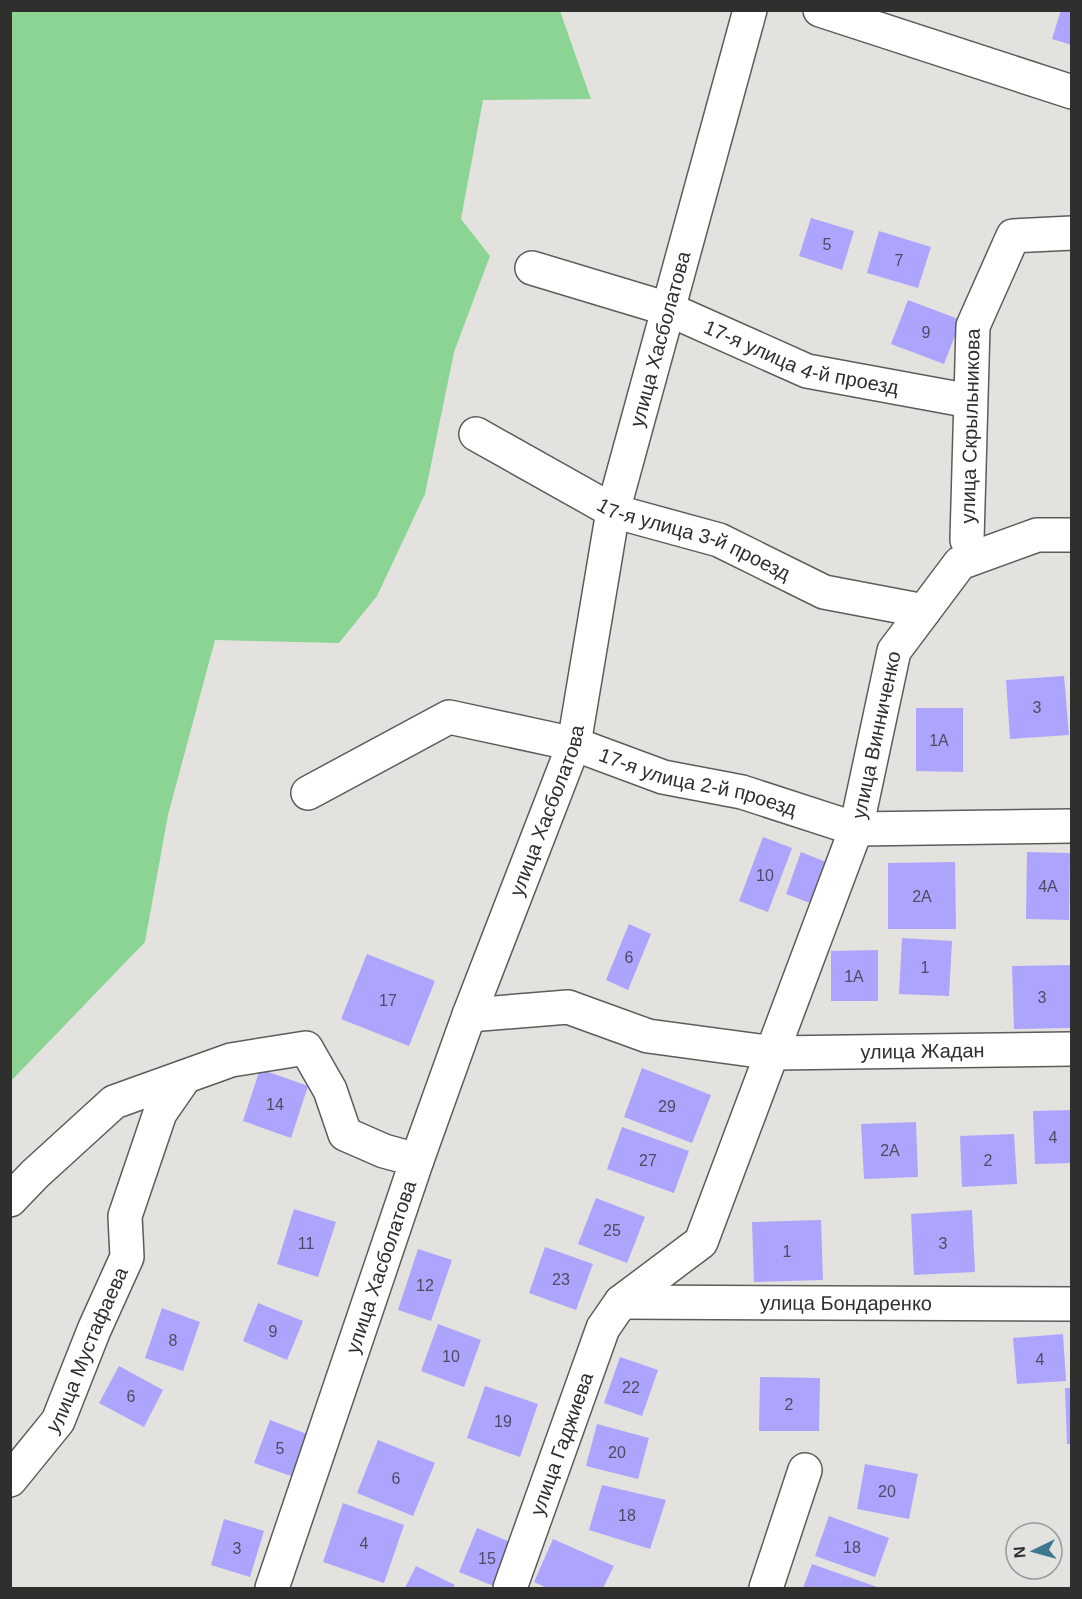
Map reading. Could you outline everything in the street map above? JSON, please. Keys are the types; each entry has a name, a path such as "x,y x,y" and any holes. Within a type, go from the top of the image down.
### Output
{"street":[{"name":"улица Хасболатова","path":"272,1588 417,1160 469,1015 574,744 613,511 750,10"},
{"path":"820,10 1071,92"},
{"name":"улица Скрыльникова","path":"967,540 973,326 1013,236 1071,233"},
{"name":"17-я улица 4-й проезд","path":"532,268 668,309 807,371 970,401"},
{"name":"17-я улица 3-й проезд","path":"476,434 613,511 719,540 824,592 924,611"},
{"name":"улица Винниченко","path":"774,1053 856,829 894,651 960,563 1037,535 1071,535"},
{"name":"17-я улица 2-й проезд","path":"308,793 449,717 574,744 663,777 742,792 856,829 1071,826"},
{"name":"улица Жадан","path":"469,1015 568,1007 648,1036 774,1053 1071,1049"},
{"path":"10,1200 114,1102 231,1060 306,1048 330,1090 345,1134 384,1151 417,1160"},
{"name":"улица Гаджиева","path":"510,1588 603,1328 621,1302 701,1242 774,1053"},
{"name":"улица Мустафаева","path":"10,1480 58,1420 94,1330 127,1257 125,1216 160,1113 186,1077"},
{"name":"улица Бондаренко","path":"621,1302 1071,1304"},
{"path":"765,1588 805,1470"}],"green space":[{"path":"11,10 560,11 591,99 483,100 461,219 490,256 454,352 425,494 377,596 339,643 215,640 168,815 145,942 11,1081"}],"building":[{"path":"1061,10 1072,10 1072,45 1052,39"},
{"path":"811,218 854,231 842,270 799,256"},
{"path":"879,231 931,247 918,288 867,273"},
{"path":"908,300 961,320 944,364 891,344"},
{"path":"1064,676 1069,735 1010,739 1006,680"},
{"path":"916,708 963,708 963,772 916,771"},
{"path":"763,837 792,848 768,912 739,901"},
{"path":"801,852 826,862 810,903 786,894"},
{"path":"1027,852 1070,853 1069,920 1026,919"},
{"path":"955,862 956,929 888,929 888,863"},
{"path":"629,924 651,934 628,990 606,980"},
{"path":"902,938 952,941 949,996 899,994"},
{"path":"878,950 878,1001 831,1001 831,951"},
{"path":"367,954 435,981 409,1046 341,1019"},
{"path":"1072,965 1072,1028 1014,1029 1012,966"},
{"path":"642,1068 711,1095 692,1143 624,1117"},
{"path":"260,1069 308,1086 291,1138 243,1121"},
{"path":"1072,1110 1072,1163 1035,1164 1033,1111"},
{"path":"916,1122 918,1177 864,1179 861,1124"},
{"path":"622,1127 689,1151 674,1193 607,1169"},
{"path":"1014,1134 1017,1184 962,1187 960,1136"},
{"path":"596,1198 645,1217 627,1263 578,1244"},
{"path":"294,1209 336,1222 318,1277 277,1264"},
{"path":"972,1210 975,1272 914,1275 911,1214"},
{"path":"821,1220 823,1280 754,1282 752,1222"},
{"path":"545,1247 593,1264 576,1310 529,1293"},
{"path":"418,1249 452,1260 431,1321 398,1310"},
{"path":"258,1303 303,1321 287,1360 243,1341"},
{"path":"162,1308 200,1322 183,1371 145,1358"},
{"path":"438,1324 481,1340 464,1387 421,1371"},
{"path":"1063,1334 1066,1381 1017,1384 1013,1338"},
{"path":"620,1357 658,1370 642,1416 604,1403"},
{"path":"119,1366 163,1390 144,1427 99,1403"},
{"path":"760,1377 820,1378 819,1431 759,1431"},
{"path":"485,1386 538,1404 520,1457 467,1438"},
{"path":"1065,1388 1072,1388 1072,1444 1067,1444"},
{"path":"270,1420 307,1434 291,1476 254,1463"},
{"path":"597,1424 649,1438 638,1479 586,1466"},
{"path":"378,1440 435,1463 413,1516 357,1493"},
{"path":"865,1464 918,1474 909,1519 857,1509"},
{"path":"602,1485 666,1500 650,1549 589,1530"},
{"path":"343,1503 404,1525 384,1583 323,1562"},
{"path":"829,1516 889,1538 875,1577 815,1556"},
{"path":"224,1519 264,1531 250,1577 211,1565"},
{"path":"477,1528 515,1544 496,1587 459,1572"},
{"path":"553,1539 614,1566 603,1588 547,1588 534,1582"},
{"path":"812,1564 880,1588 803,1588"},
{"path":"416,1566 455,1585 453,1588 405,1588"}]}
